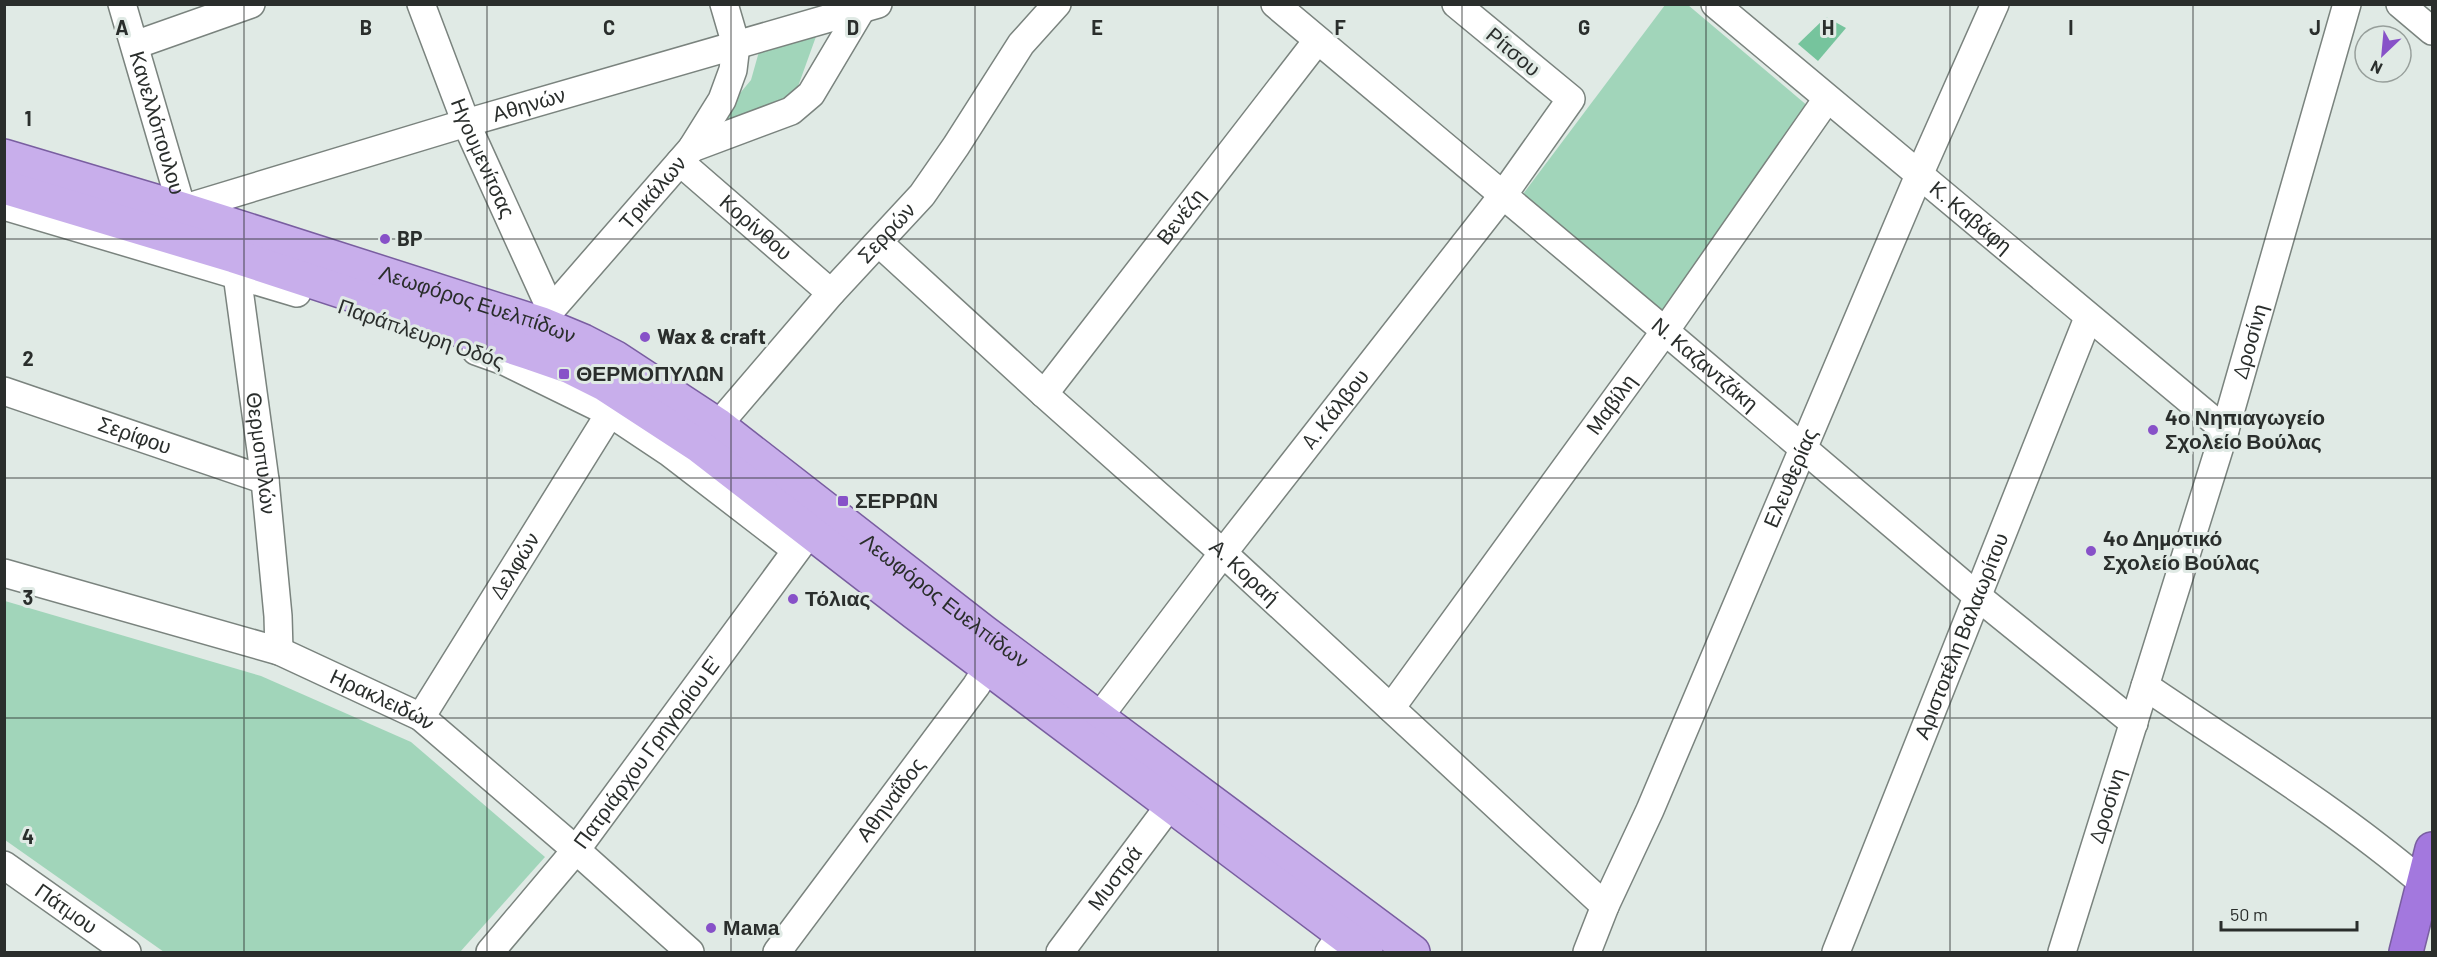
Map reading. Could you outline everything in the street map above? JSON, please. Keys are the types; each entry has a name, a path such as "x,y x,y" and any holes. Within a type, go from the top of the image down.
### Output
{"highway":[{"path":"2406,952 2433,849"}],"main road":[{"name":"Λεωφόρος Ευελπίδων","path":"4,156 546,317 583,341 616,358 709,436 995,656 1170,805 1346,946"},
{"name":"Λεωφόρος Ευελπίδων","path":"4,187 236,266 570,367 709,436 803,541 1099,717 1413,952"}],"street":[{"name":"Κανελλόπουλου","path":"122,4 182,209"},
{"path":"135,45 251,4"},
{"name":"Ηγουμενίτσας","path":"421,4 466,123 546,317"},
{"path":"724,4 736,45"},
{"path":"1021,44 1029,4"},
{"name":"Σερρών","path":"709,436 831,293 879,243 929,185 1021,44 1057,4"},
{"name":"Ν. Καζαντζάκη","path":"1275,4 1977,596 2134,723"},
{"name":"Ρίτσου","path":"1456,4 1570,99"},
{"name":"Κ. Καβάφη","path":"1715,4 2088,318 2225,430"},
{"name":"Ελευθερίας","path":"1587,952 1605,906 1650,810 1919,175 1995,4"},
{"name":"Δροσίνη","path":"2062,952 2225,430 2347,4"},
{"path":"2400,4 2433,31"},
{"path":"686,155 791,111 801,104 811,94 869,7"},
{"name":"Αθηνών","path":"182,209 466,123 869,7"},
{"name":"Βενέζη","path":"1044,394 1317,41"},
{"name":"Τρικάλων","path":"546,317 686,155 722,99 733,70 736,45"},
{"name":"A. Κάλβου","path":"1099,717 1223,553 1503,195 1570,99"},
{"name":"Μαβίλη","path":"1391,708 1665,331 1827,99"},
{"name":"Κορίνθου","path":"686,155 831,293"},
{"name":"Παράπλευρη Οδός","path":"4,206 236,266 504,361 610,413 803,541"},
{"name":"Α. Κοραή","path":"879,243 1223,553 1605,906"},
{"name":"Θερμοπυλών","path":"236,266 265,480 278,616 279,651"},
{"name":"Αριστοτέλη Βαλαωρίτου","path":"1836,952 2088,318"},
{"name":"Σερίφου","path":"4,391 265,480"},
{"name":"Δελφών","path":"421,717 610,413"},
{"name":"Πατριάρχου Γρηγορίου Ε'","path":"490,952 576,850 803,541"},
{"name":"Ηρακλειδών","path":"4,573 279,651 421,717 576,850 690,952"},
{"name":"Αθηναΐδος","path":"777,952 969,696 995,656"},
{"path":"2145,686 2305,794 2393,858 2424,884"},
{"name":"Μυστρά","path":"1060,952 1170,805"},
{"name":"Πάτμου","path":"4,865 127,952"}],"shaded area":[{"path":"1665,5 1688,5 1809,107 1662,311 1523,194"},
{"path":"1826,17 1846,28 1818,61 1798,44"},
{"path":"818,31 796,92 701,140 751,80 760,48"},
{"path":"5,601 261,676 411,742 545,857 460,952 164,952 5,840"}],"place":[{"name":"BP","path":"385,239"},
{"name":"Wax & craft","path":"645,337"},
{"name":"ΘΕΡΜΟΠΥΛΩΝ","path":"564,374"},
{"name":"4ο Νηπιαγωγείο Σχολείο Βούλας","path":"2153,430"},
{"name":"ΣΕΡΡΩΝ","path":"843,501"},
{"name":"4ο Δημοτικό Σχολείο Βούλας","path":"2091,551"},
{"name":"Τόλιας","path":"793,599"},
{"name":"Мама","path":"711,928"}]}
